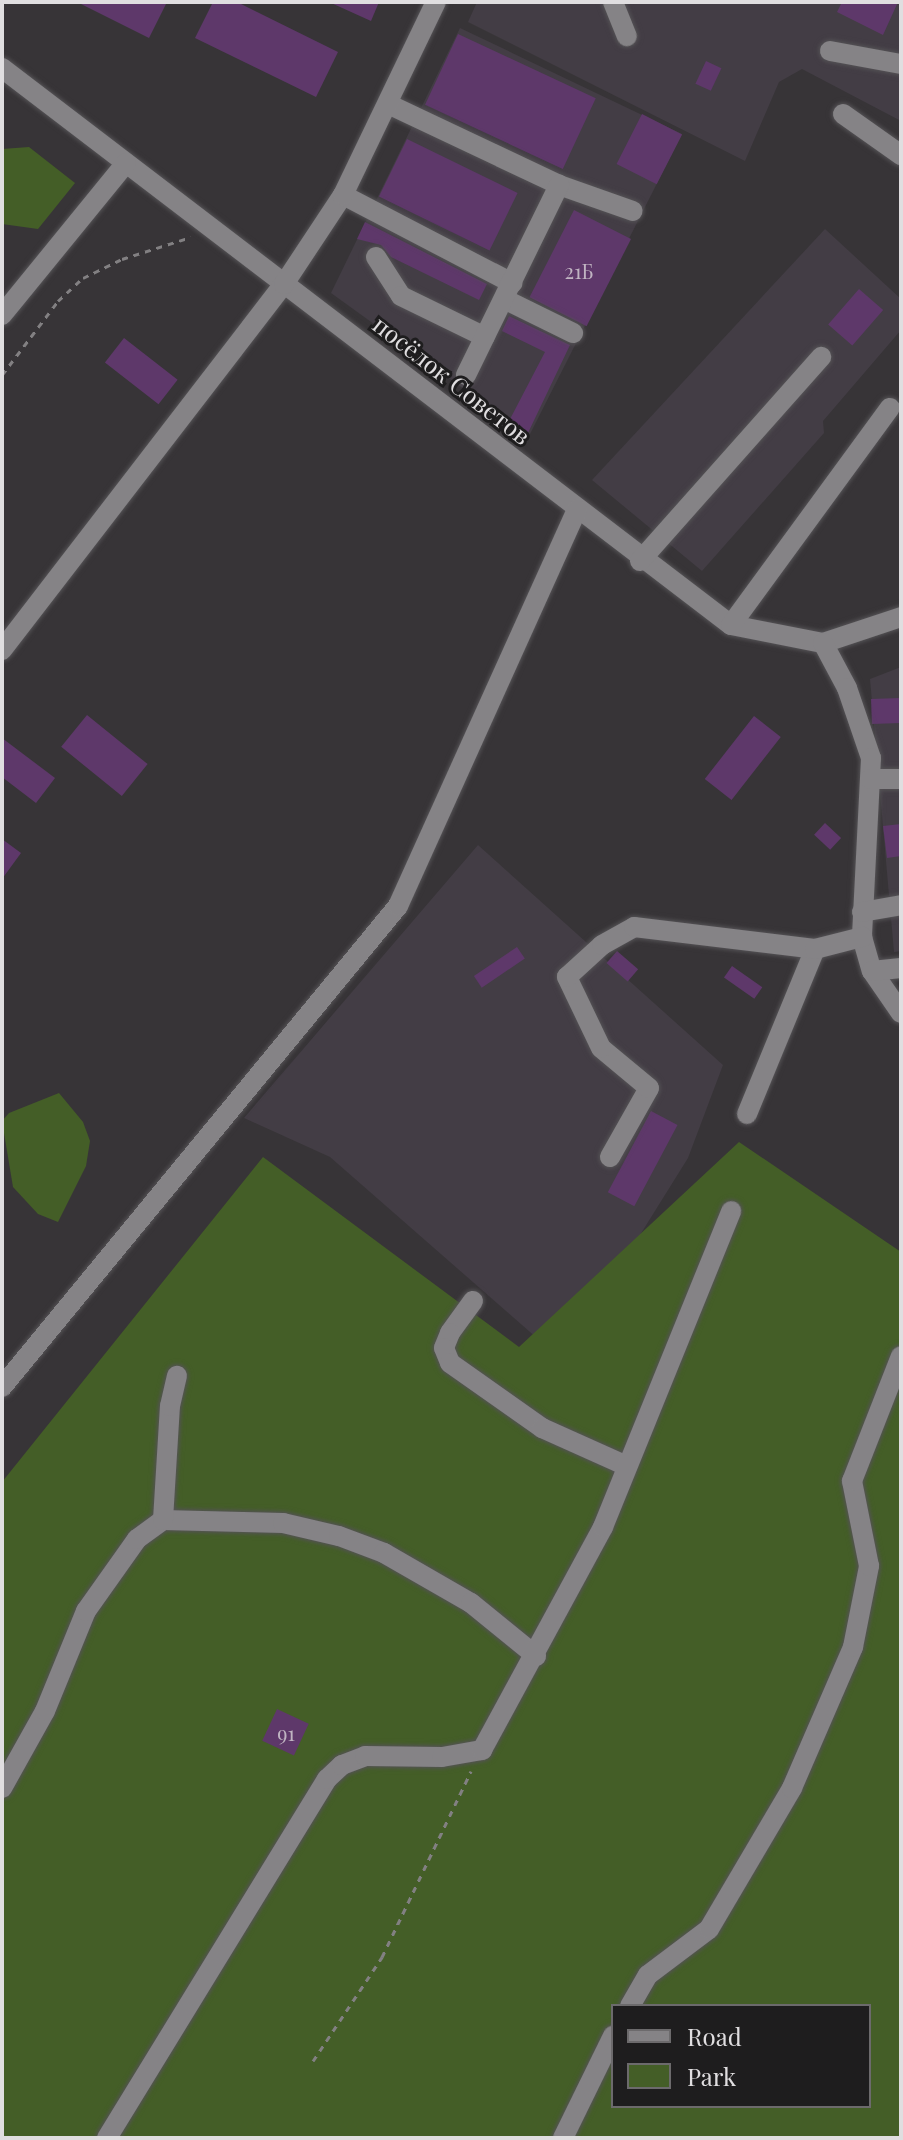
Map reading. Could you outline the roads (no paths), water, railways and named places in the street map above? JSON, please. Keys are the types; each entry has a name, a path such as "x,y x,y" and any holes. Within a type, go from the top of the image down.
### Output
{"street":[{"path":"2,650 12,627 284,284 343,195 436,2"},
{"path":"613,2 627,36"},
{"path":"830,51 901,64"},
{"name":"посёлок Советов","path":"2,68 577,509 640,561 731,625 823,643 901,617"},
{"path":"388,104 559,185 633,211"},
{"path":"843,114 901,155"},
{"path":"2,315 126,163"},
{"path":"466,375 559,185"},
{"path":"343,195 508,291 573,333"},
{"path":"376,257 401,296 485,337"},
{"path":"640,561 821,357"},
{"path":"731,625 890,408"},
{"path":"2,1387 398,906 577,509"},
{"path":"823,643 847,688 871,758 862,937 872,971 901,1013"},
{"path":"870,779 901,779"},
{"path":"862,912 901,905"},
{"path":"610,1157 649,1088 601,1048 567,977 602,945 634,927 815,949 862,937"},
{"path":"747,1114 815,949"},
{"path":"872,971 901,968"},
{"path":"107,2138 327,1779 342,1765 365,1756 442,1757 482,1750 536,1656 603,1527 731,1211"},
{"path":"473,1301 450,1333 444,1348 450,1363 542,1428 627,1466"},
{"path":"631,2004 648,1975 709,1929 792,1788 853,1647 869,1566 852,1481 901,1356"},
{"path":"163,1520 170,1406 177,1376"},
{"path":"2,1788 45,1711 86,1611 137,1539 163,1520 283,1523 339,1536 384,1553 471,1603 536,1656"},
{"path":"563,2138 611,2040"}]}
